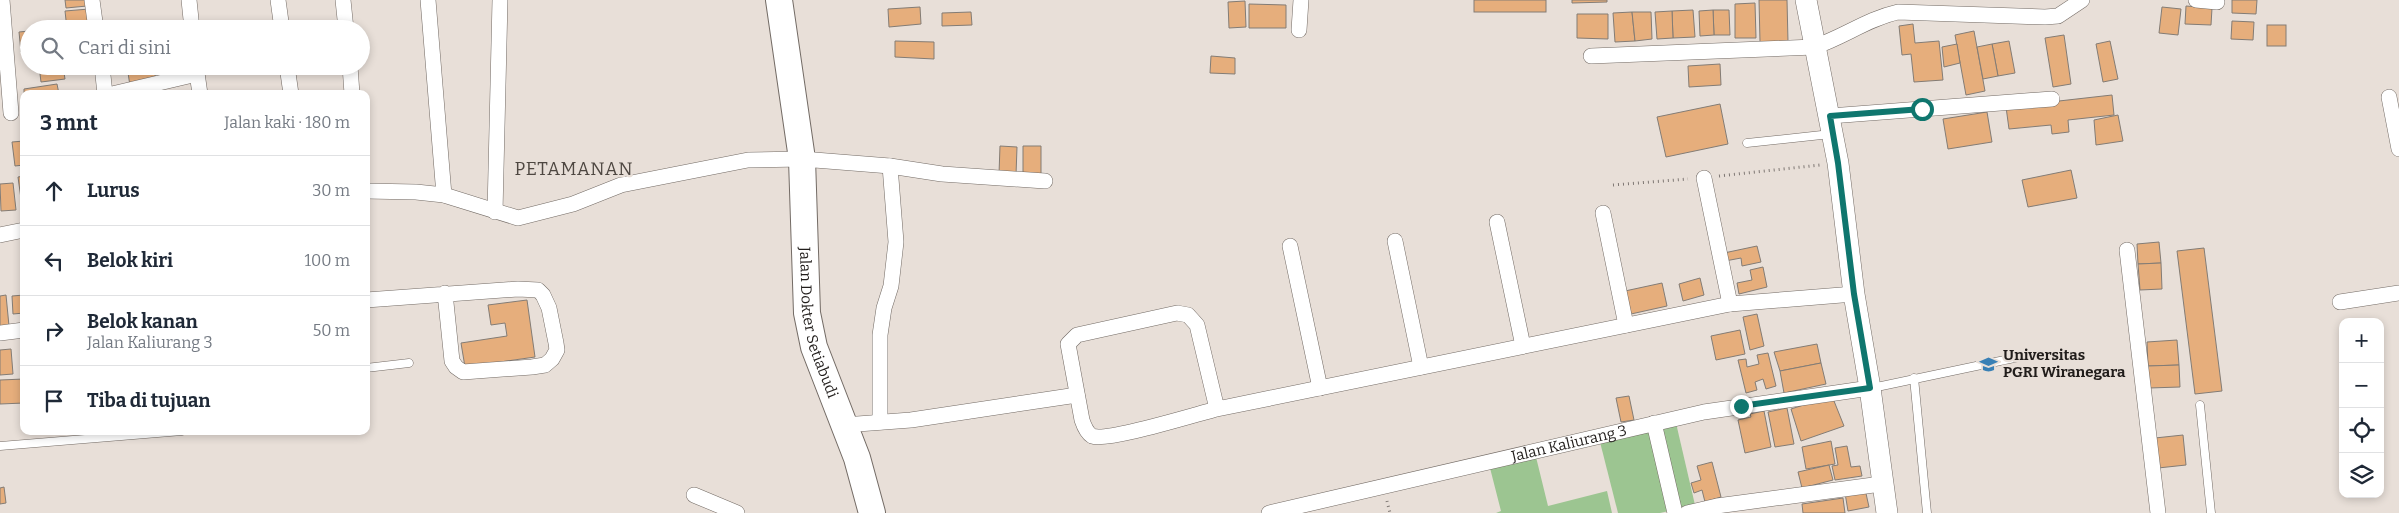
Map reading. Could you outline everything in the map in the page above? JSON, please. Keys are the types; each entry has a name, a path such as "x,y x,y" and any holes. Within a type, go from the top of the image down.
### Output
{"highway":[{"name":"Jalan Dokter Setiabudi","path":"779,0 802,159 807,313 814,347 857,458 872,513"}],"main road":[{"path":"1806,0 1838,163 1854,294 1870,388 1881,484 1887,513"}],"street":[{"path":"2,0 12,113"},
{"path":"92,0 95,20"},
{"path":"188,0 191,20"},
{"path":"278,0 281,20"},
{"path":"343,0 345,20"},
{"path":"428,0 444,195"},
{"path":"494,212 500,0"},
{"path":"1299,30 1301,0"},
{"path":"1591,56 1816,52 1860,24 1879,16 1898,12 2045,17 2058,16 2082,0"},
{"path":"2196,0 2217,2"},
{"path":"103,75 105,90"},
{"path":"126,90 178,75"},
{"path":"197,75 199,90"},
{"path":"288,75 290,90"},
{"path":"351,75 352,90"},
{"path":"2389,97 2399,149"},
{"path":"1831,125 2052,99"},
{"path":"370,191 416,192 444,195 518,218 573,204 621,185 748,160 802,159 890,166 942,174 1045,181"},
{"path":"880,422 880,335 884,308 891,286 896,242 890,166"},
{"path":"1704,178 1730,304"},
{"path":"1603,213 1626,325"},
{"path":"1497,222 1523,346"},
{"path":"0,235 20,231"},
{"path":"1395,240 1421,367"},
{"path":"1290,246 1320,388"},
{"path":"2127,250 2158,513"},
{"path":"370,300 444,293 518,289 538,290 549,308 557,350 552,359 544,365 463,372 452,361 444,293"},
{"path":"2340,302 2399,293"},
{"path":"1217,409 1197,325 1188,315 1177,313 1077,335 1068,344 1085,429 1092,436 1102,437 1217,409 1730,304 1854,294"},
{"path":"0,332 20,330"},
{"name":"Jalan Kaliurang 3","path":"1269,513 1704,412 1870,388"},
{"path":"844,425 955,414 1077,396"},
{"path":"1654,423 1675,513"},
{"path":"1687,513 1717,506 1881,484"},
{"path":"694,495 737,513"}],"lane":[{"path":"1747,143 1831,125"},
{"path":"1870,388 2019,357"},
{"path":"370,368 409,363"},
{"path":"1914,378 1927,513"},
{"path":"2200,405 2211,513"},
{"path":"0,446 133,435"}],"path":[{"path":"1613,185 1704,178 1838,163"}],"green space":[{"path":"1676,423 1695,505 1660,513 1618,513 1600,442"},
{"path":"1536,457 1548,506 1607,491 1612,513 1496,513 1501,511 1490,468"}],"building":[{"path":"65,0 87,0 87,6 66,8"},
{"path":"1474,0 1546,0 1546,12 1474,12"},
{"path":"1572,0 1607,0 1607,2 1572,3"},
{"path":"1759,0 1787,0 1788,42 1760,42"},
{"path":"2232,0 2257,0 2256,14 2232,13"},
{"path":"1245,1 1246,27 1229,28 1228,2"},
{"path":"1755,3 1756,38 1735,38 1735,4"},
{"path":"1249,4 1286,5 1286,28 1249,28"},
{"path":"2186,6 2212,8 2211,25 2185,24"},
{"path":"920,7 921,24 889,27 888,9"},
{"path":"2162,7 2181,9 2178,35 2159,33"},
{"path":"89,9 90,20 66,20 65,11"},
{"path":"1693,10 1695,37 1673,38 1672,11"},
{"path":"1713,10 1729,10 1730,35 1714,35"},
{"path":"1713,10 1714,35 1700,36 1699,11"},
{"path":"1672,11 1673,38 1657,39 1655,12"},
{"path":"971,12 972,25 942,26 942,13"},
{"path":"1632,12 1635,41 1615,42 1613,13"},
{"path":"1632,12 1651,12 1652,39 1635,41"},
{"path":"1577,14 1608,14 1608,39 1577,38"},
{"path":"2232,21 2254,22 2253,40 2231,39"},
{"path":"1913,24 1915,43 1939,41 1943,80 1914,82 1911,54 1902,55 1899,26"},
{"path":"2267,25 2286,25 2286,46 2267,46"},
{"path":"1974,31 1985,91 1966,95 1955,35"},
{"path":"2064,35 2071,84 2053,87 2045,38"},
{"path":"895,41 934,42 934,59 895,57"},
{"path":"2009,41 2015,73 1998,76 1992,44"},
{"path":"2110,41 2118,79 2103,82 2096,44"},
{"path":"1957,44 1960,63 1944,67 1942,47"},
{"path":"1992,44 1998,76 1983,79 1977,47"},
{"path":"1211,56 1235,58 1235,74 1210,73"},
{"path":"1720,64 1721,85 1689,87 1688,66"},
{"path":"40,75 64,75 65,79 41,82"},
{"path":"128,75 155,75 156,83 130,86"},
{"path":"57,84 58,90 24,90"},
{"path":"2112,95 2114,115 2068,120 2069,132 2052,134 2051,125 2009,129 2006,107"},
{"path":"1720,104 1728,144 1666,157 1657,117"},
{"path":"1987,112 1992,142 1948,149 1943,119"},
{"path":"2118,115 2123,141 2096,145 2094,120"},
{"path":"20,141 20,165 15,166 12,142"},
{"path":"1000,146 1017,147 1016,175 999,174"},
{"path":"1023,146 1041,146 1041,175 1023,174"},
{"path":"2071,170 2077,198 2028,207 2022,180"},
{"path":"13,183 16,210 1,211 0,184"},
{"path":"2159,242 2161,263 2138,264 2137,244"},
{"path":"1757,246 1761,262 1742,266 1741,258 1725,261 1724,253"},
{"path":"2204,248 2222,391 2195,394 2177,251"},
{"path":"2161,263 2162,289 2140,290 2138,264"},
{"path":"1763,267 1767,287 1739,294 1737,283 1752,280 1750,270"},
{"path":"1700,278 1704,295 1683,301 1679,284"},
{"path":"1662,283 1667,306 1631,314 1625,291"},
{"path":"6,295 9,326 0,327 0,296"},
{"path":"20,295 20,313 13,314 12,296"},
{"path":"527,300 535,357 465,367 461,343 507,336 505,323 491,325 488,305"},
{"path":"1757,314 1764,346 1750,350 1743,317"},
{"path":"1740,330 1745,354 1716,360 1711,336"},
{"path":"2177,340 2179,365 2148,366 2147,342"},
{"path":"1817,344 1821,363 1780,371 1774,352"},
{"path":"11,349 13,374 0,375 0,350"},
{"path":"1768,353 1776,386 1766,389 1763,379 1755,382 1757,390 1746,393 1738,360 1746,359 1747,367 1759,364 1757,355"},
{"path":"1821,363 1826,384 1784,393 1780,371"},
{"path":"2179,365 2180,387 2149,388 2148,366"},
{"path":"20,379 20,403 0,404 0,380"},
{"path":"1629,396 1634,420 1621,422 1616,398"},
{"path":"1832,396 1844,426 1801,441 1791,409"},
{"path":"1787,408 1794,444 1775,447 1768,412"},
{"path":"1764,411 1771,447 1745,453 1738,420 1751,417 1750,414"},
{"path":"2183,435 2186,465 2158,468 2155,438"},
{"path":"1831,441 1835,464 1806,469 1802,447"},
{"path":"1847,446 1851,467 1860,466 1862,476 1835,480 1832,466 1838,465 1835,448"},
{"path":"1712,462 1721,497 1705,502 1702,490 1694,493 1691,483 1701,480 1697,466"},
{"path":"1829,465 1833,480 1802,488 1798,472"},
{"path":"4,487 6,503 0,504 0,488"},
{"path":"1865,489 1869,507 1848,511 1845,493"},
{"path":"1843,498 1845,513 1803,513 1802,504"}],"place":[{"name":"Universitas PGRI Wiranegara","path":"1989,364"}],"district":[{"name":"PETAMANAN","path":"574,169"}],"route":[{"path":"1741,406 1870,388 1854,294 1838,163 1830,116 1922,109"}]}
